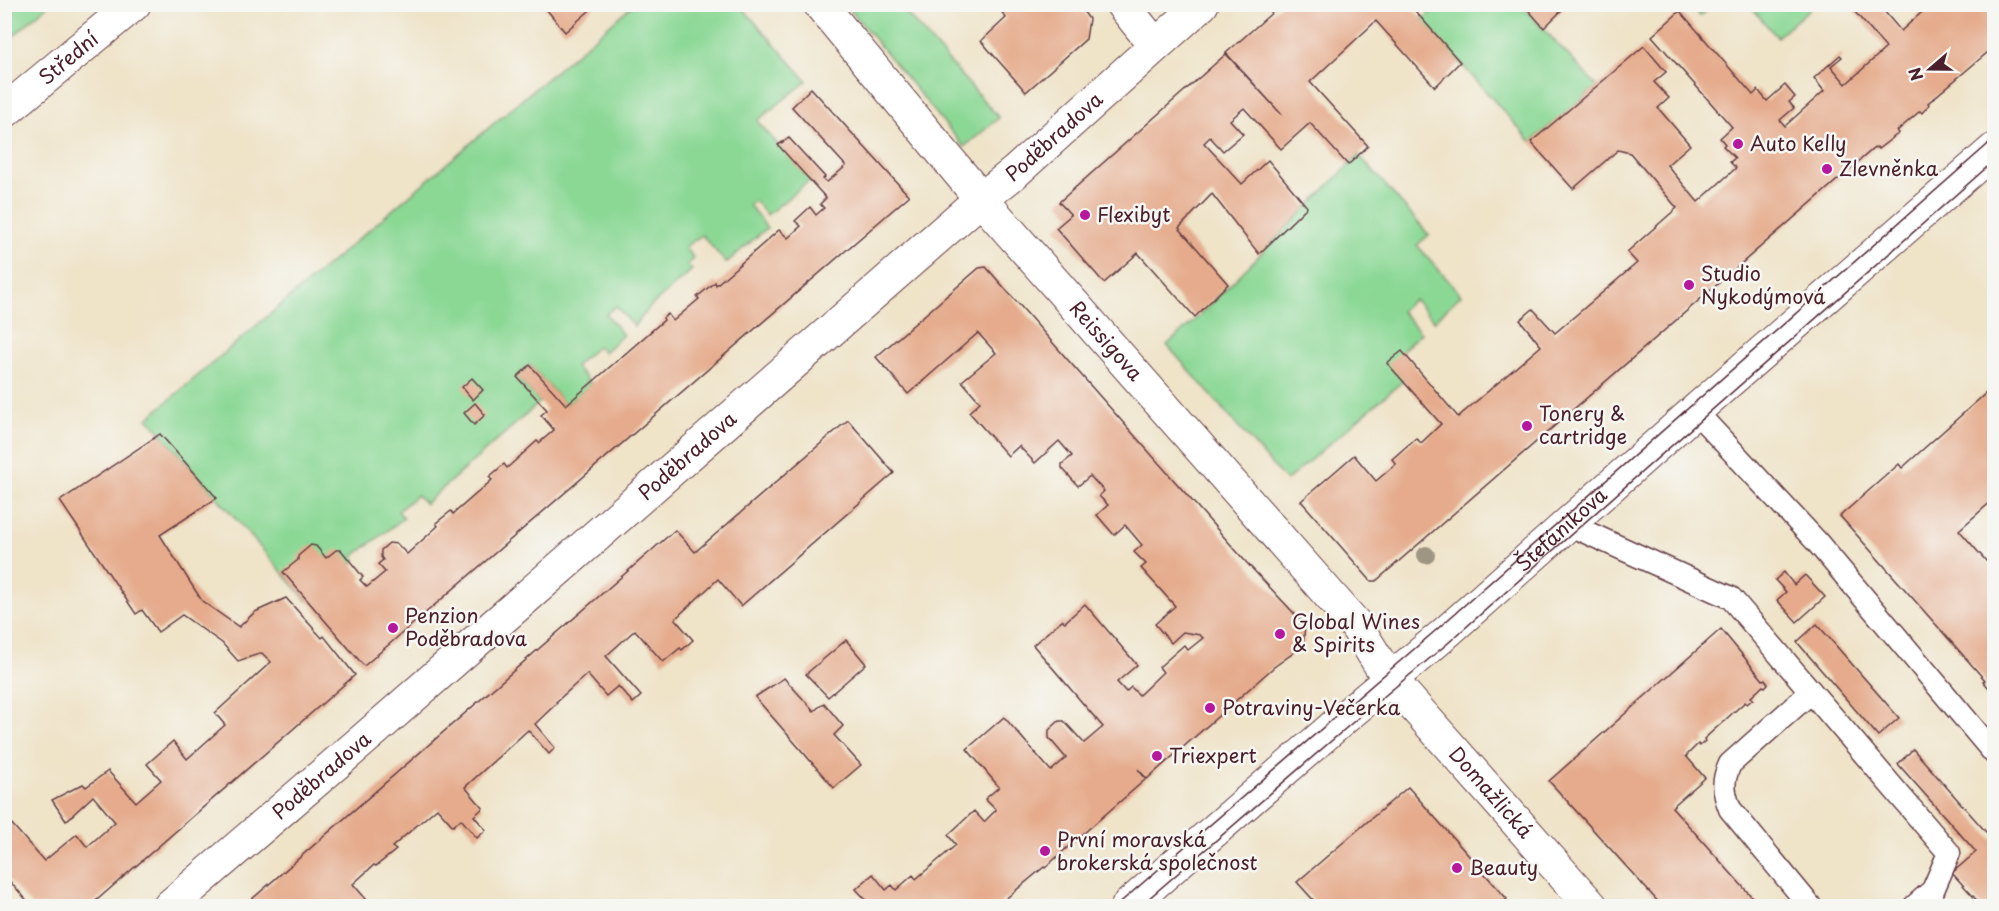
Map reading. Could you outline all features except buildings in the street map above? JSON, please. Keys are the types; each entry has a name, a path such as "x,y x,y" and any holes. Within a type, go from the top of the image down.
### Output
{"street":[{"name":"Střední","path":"4,112 135,4"},
{"name":"Reissigova","path":"820,4 981,199 1355,624 1391,679"},
{"path":"1122,4 1155,45"},
{"name":"Poděbradova","path":"170,906 369,735 981,199 1014,173 1202,4"},
{"name":"Štefánikova","path":"1128,906 1441,638 1695,411 1995,150"},
{"name":"Domažlická","path":"1391,679 1591,906"}],"lane":[{"path":"1695,411 1817,542 1995,753"},
{"path":"1568,524 1731,598 1949,853 1933,890 1915,906"},
{"path":"1810,906 1730,809 1723,791 1724,777 1730,764 1811,692"}],"green space":[{"path":"5,4 48,5 9,40 5,38"},
{"path":"633,5 740,5 807,81 757,121 810,180 767,215 755,201 749,205 767,228 726,263 702,235 685,247 694,259 687,265 692,270 651,306 634,326 616,306 606,314 623,335 604,352 598,346 575,366 591,384 566,405 530,365 517,377 540,402 425,504 417,495 398,511 404,518 354,556 356,560 307,601 148,418"},
{"path":"846,5 899,5 999,118 964,147"},
{"path":"1438,5 1521,5 1597,86 1531,142 1422,20"},
{"path":"1689,5 1712,5 1700,16"},
{"path":"1749,5 1814,5 1777,37"},
{"path":"1359,155 1429,235 1417,245 1461,295 1434,321 1414,299 1401,311 1421,333 1402,351 1403,381 1286,481 1167,345 1196,319"}],"tram line":[{"path":"1116,906 1435,631 1994,139"},
{"path":"1140,906 1447,644 1994,161"}],"place":[{"name":"Auto Kelly","path":"1738,144"},
{"name":"Zlevněnka","path":"1827,169"},
{"name":"Flexibyt","path":"1085,215"},
{"name":"Studio Nykodýmová","path":"1689,285"},
{"name":"Tonery & cartridge","path":"1527,426"},
{"name":"Penzion Poděbradova","path":"393,628"},
{"name":"Global Wines & Spirits","path":"1280,634"},
{"name":"Potraviny-Večerka","path":"1210,708"},
{"name":"Triexpert","path":"1157,756"},
{"name":"První moravská brokerská společnost","path":"1045,851"},
{"name":"Beauty","path":"1457,868"}]}
